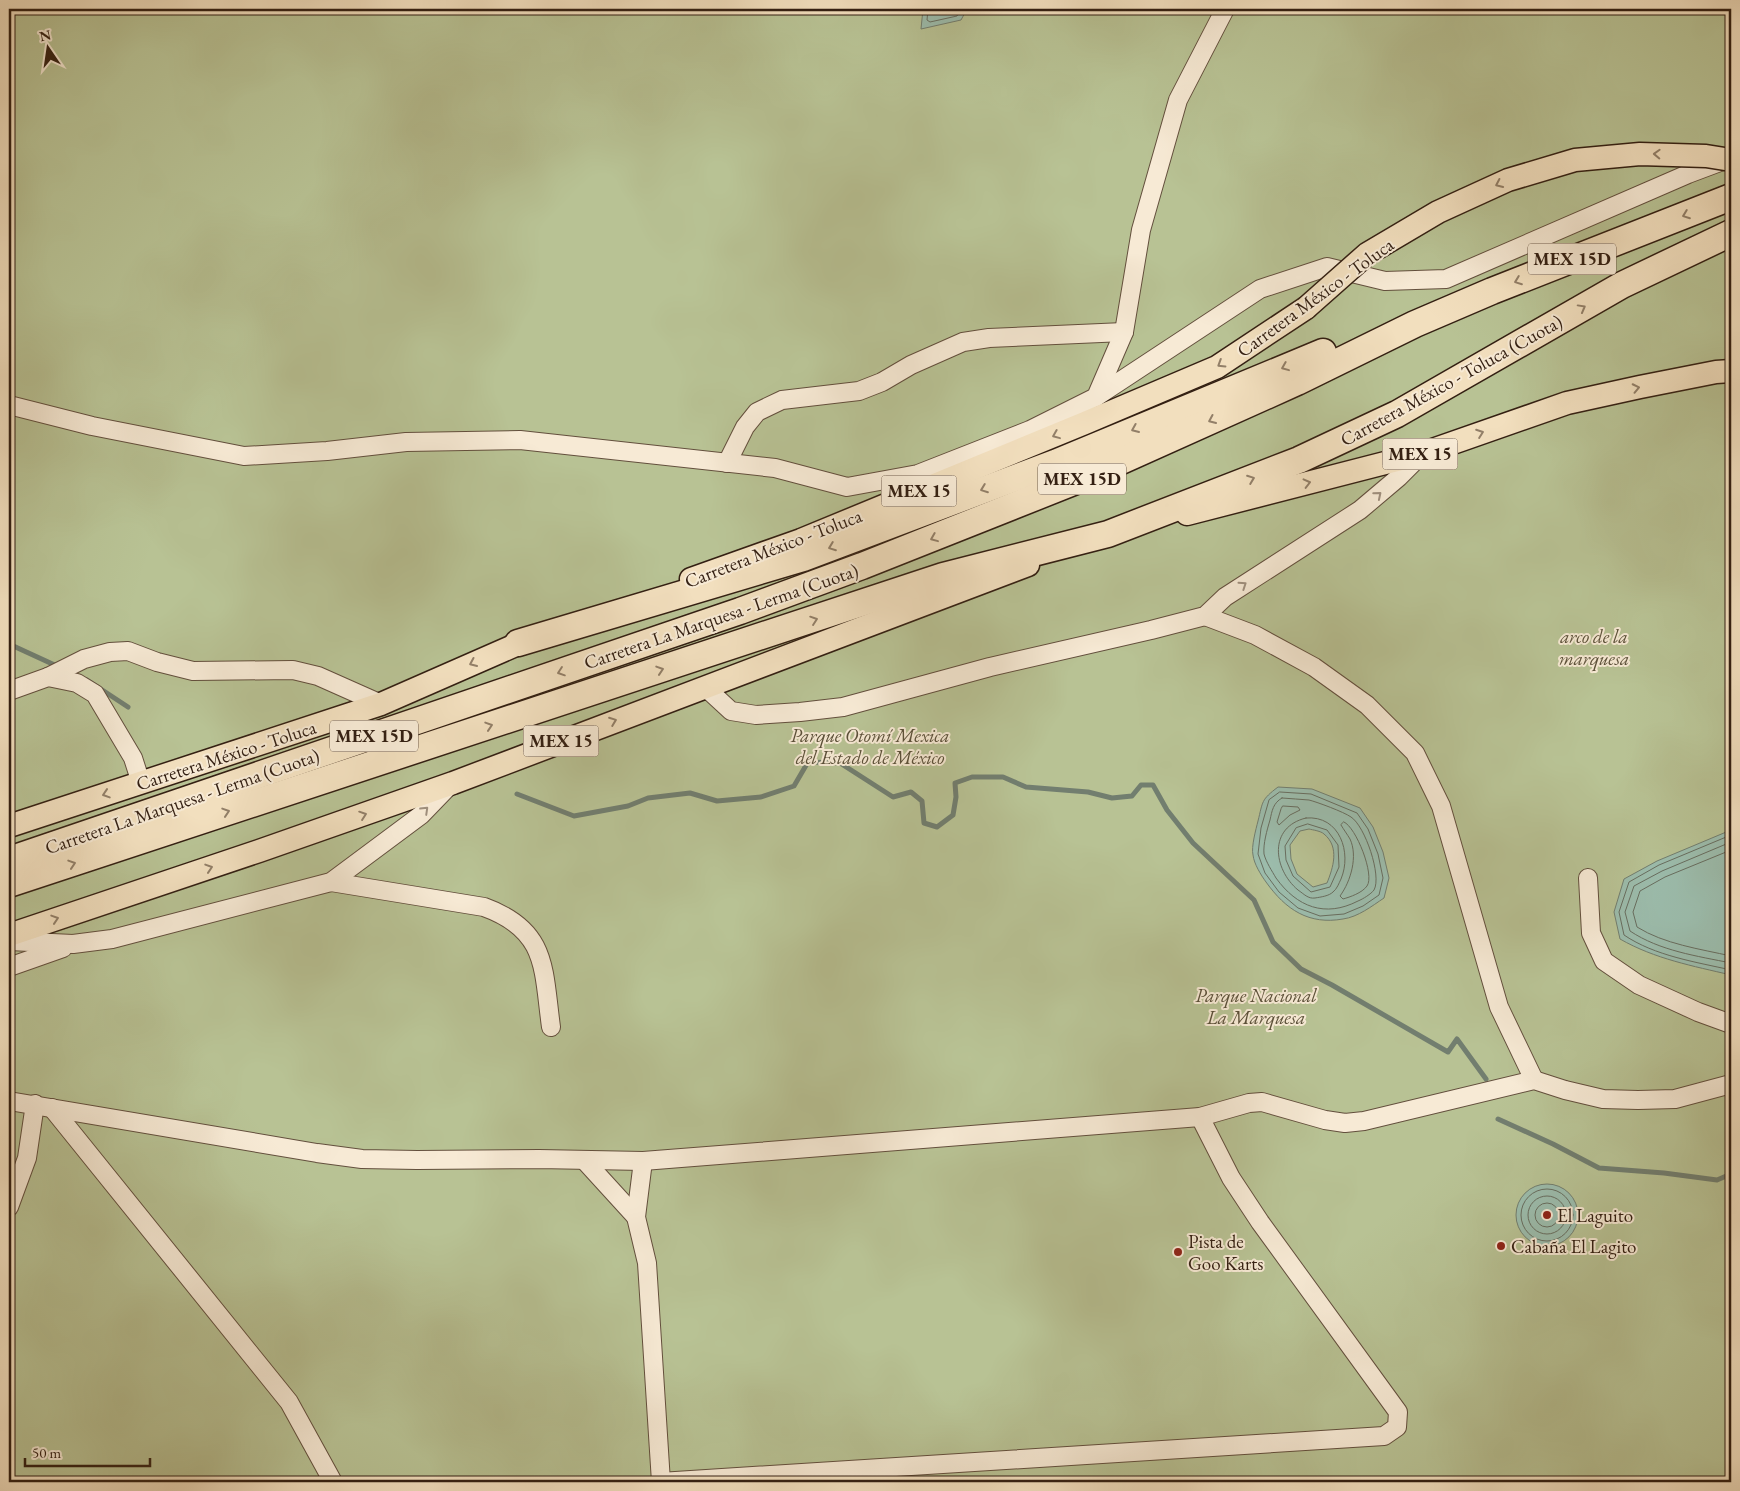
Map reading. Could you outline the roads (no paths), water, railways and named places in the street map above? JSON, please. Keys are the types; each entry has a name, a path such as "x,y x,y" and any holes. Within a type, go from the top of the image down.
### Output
{"highway":[{"name":"MEX 15D","path":"1414,324 1492,291 1731,197"},
{"name":"Carretera México - Toluca (Cuota)","path":"1108,534 1299,460 1397,414 1622,285 1731,233"},
{"name":"Carretera La Marquesa - Lerma (Cuota)","path":"9,860 730,614 862,566 1081,479 1298,382 1414,324"},
{"path":"518,643 803,558 1055,463 1339,345 1414,324"},
{"name":"Carretera La Marquesa - Lerma (Cuota)","path":"9,884 943,576 1108,534"}],"main road":[{"name":"Carretera México - Toluca","path":"9,826 381,704 518,643 801,540 1217,367 1306,308 1366,254 1438,212 1508,180 1575,160 1640,154 1706,156 1731,159"},
{"name":"MEX 15","path":"9,934 259,851 452,783 1108,534 1424,453 1567,403 1716,372 1731,371"}],"street":[{"path":"1085,423 1124,332 1141,230 1178,100 1225,9"},
{"path":"9,405 92,426 244,456 327,451 406,442 520,440 775,468 847,486 918,474 1030,430 1096,397 1260,289 1327,267 1385,281 1446,279 1688,174 1731,159"},
{"path":"1478,266 1492,291"},
{"path":"727,463 745,427 757,412 782,400 859,391 882,382 911,366 963,342 989,338 1124,332"},
{"path":"705,687 731,711 756,715 843,707 990,667 1205,616 1225,597 1360,510 1424,453"},
{"path":"1205,616 1255,634 1314,667 1367,705 1415,753 1441,806 1499,1007 1534,1080"},
{"path":"9,691 53,674 84,659 110,652 128,651 157,662 192,671 293,670 318,676 381,704"},
{"path":"53,674 77,683 95,694 133,758 141,783"},
{"path":"9,941 73,944 112,939 331,882 421,814 452,783"},
{"path":"1588,878 1591,933 1604,961 1639,985 1698,1012 1731,1024"},
{"path":"331,882 484,907 500,913 514,922 535,944 541,960 551,1027"},
{"path":"9,967 73,944"},
{"path":"9,1101 297,1150 362,1159 643,1161 1200,1117 1249,1103 1262,1102 1325,1120 1346,1123 1396,1114 1534,1080 1603,1099 1638,1100 1675,1099 1731,1084"},
{"path":"9,1207 43,1106"},
{"path":"43,1106 289,1402 333,1482"},
{"path":"643,1161 636,1217 647,1263 660,1482 1384,1436 1397,1426 1398,1412 1255,1215 1231,1178 1200,1117"},
{"path":"584,1160 636,1217"}],"water":[{"path":"923,9 967,9 961,20 921,29"},
{"path":"1278,787 1312,789 1360,808 1373,827 1383,852 1389,878 1384,898 1365,911 1343,919 1319,920 1290,908 1274,892 1260,873 1253,852 1254,838 1262,805 1272,791","holes":["1309,829 1324,834 1329,839 1334,851 1333,864 1327,883 1313,887 1297,874 1291,859 1290,845 1300,831"]},
{"path":"1731,830 1731,975 1660,957 1620,939 1614,912 1624,879 1657,861"},
{"path":"1547,1184 1559,1187 1569,1193 1575,1203 1578,1215 1575,1227 1569,1237 1559,1243 1547,1246 1535,1243 1525,1237 1519,1227 1516,1215 1519,1203 1525,1193 1535,1187"}],"waterway":[{"path":"9,644 59,667"},
{"path":"87,680 128,707"},
{"path":"517,794 574,816 628,806 648,798 690,793 717,801 761,797 794,786 808,762 840,763 893,797 911,792 922,801 924,823 937,827 953,815 956,797 955,783 972,777 1003,777 1026,787 1088,792 1112,798 1132,796 1141,785 1153,785 1167,810 1193,843 1254,900 1273,942 1301,969 1448,1052 1457,1039 1486,1079"},
{"path":"1498,1119 1553,1144 1599,1168 1664,1173 1717,1180 1731,1174"}],"place":[{"name":"El Laguito","path":"1547,1215"},
{"name":"Cabaña El Lagito","path":"1501,1246"},
{"name":"Pista de Goo Karts","path":"1178,1252"}],"park label":[{"name":"arco de la marquesa","path":"1594,647"},
{"name":"Parque Otomí Mexica del Estado de México","path":"870,746"},
{"name":"Parque Nacional La Marquesa","path":"1256,1006"}]}
